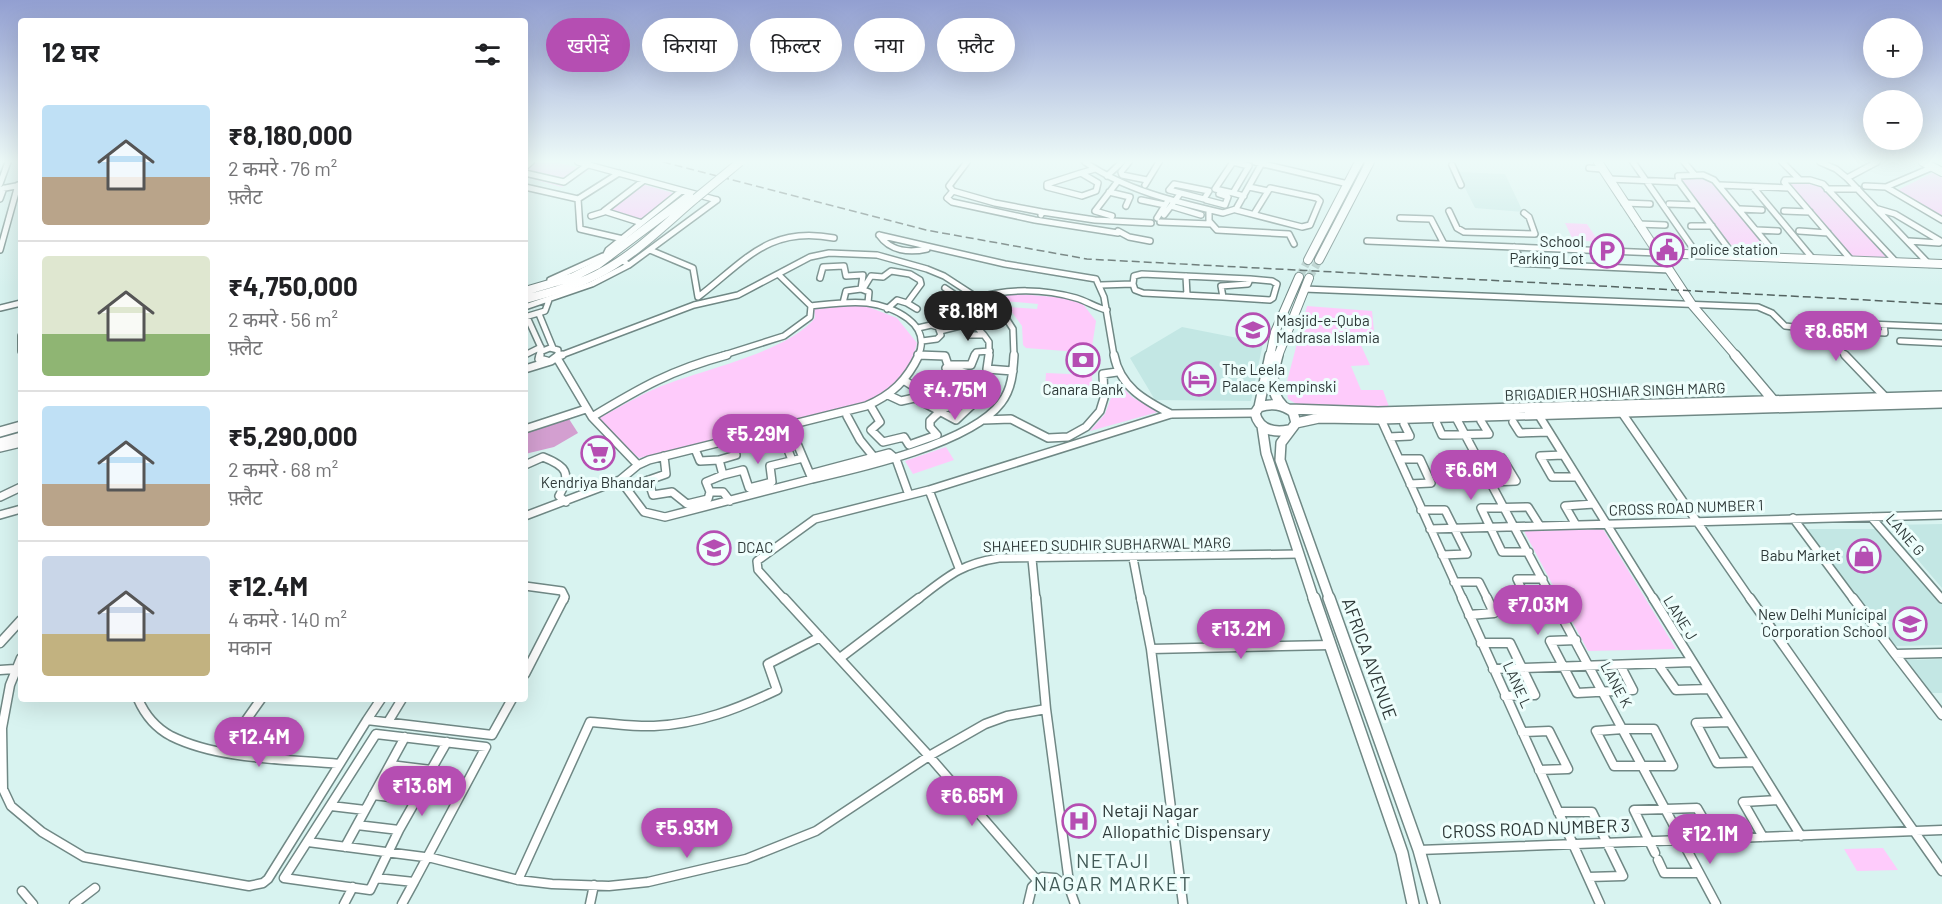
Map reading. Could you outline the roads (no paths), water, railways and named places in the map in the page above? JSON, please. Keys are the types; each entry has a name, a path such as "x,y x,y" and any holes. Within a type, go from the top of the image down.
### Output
{"main road":[{"path":"528,289 573,277 682,204"},
{"path":"528,298 575,284 621,260 684,204"},
{"path":"1308,260 1337,204"},
{"path":"1319,261 1349,204"},
{"path":"1625,204 1693,306 1775,404"},
{"path":"1658,253 1732,252 1779,258 1942,264"},
{"path":"1299,277 1275,332 1257,410 1257,422 1280,432 1294,426 1295,416 1274,395 1272,389 1277,362 1285,328 1309,278"},
{"name":"BRIGADIER HOSHIAR SINGH MARG","path":"1294,426 1319,418 1379,415 1890,401 1942,396"},
{"path":"1890,401 1942,403"},
{"path":"1257,410 1270,404 1286,407"},
{"name":"BRIGADIER HOSHIAR SINGH MARG","path":"1286,407 1379,415"},
{"name":"BRIGADIER HOSHIAR SINGH MARG","path":"1453,413 1538,414 1619,408"},
{"name":"AFRICA AVENUE","path":"1262,426 1266,453 1299,555 1402,853 1413,904"},
{"name":"AFRICA AVENUE","path":"1294,426 1282,440 1280,460 1419,850 1434,904"},
{"path":"0,432 18,427"},
{"path":"0,443 18,438"}],"street":[{"path":"0,250 13,204"},
{"path":"578,204 580,229 622,239"},
{"path":"604,212 612,204"},
{"path":"608,255 622,239 665,204"},
{"path":"528,306 592,284 629,266 711,204"},
{"path":"961,204 1038,220 1118,232 1135,239 1150,241"},
{"path":"989,211 994,204"},
{"path":"1001,204 1117,222 1151,223"},
{"path":"1100,204 1095,211 1112,216"},
{"path":"1160,204 1201,214"},
{"path":"1190,204 1223,213 1236,210 1307,226 1310,225 1319,204"},
{"path":"1236,210 1239,204"},
{"path":"1254,214 1260,204"},
{"path":"1662,204 1697,254"},
{"path":"1674,204 1696,205 1732,252"},
{"path":"1736,204 1779,258"},
{"path":"1767,204 1813,259"},
{"path":"1803,204 1852,261"},
{"path":"1841,204 1896,262"},
{"path":"1873,204 1929,264"},
{"path":"1914,204 1942,221"},
{"path":"1164,215 1168,206"},
{"path":"1168,206 1158,220 1211,224"},
{"path":"1740,209 1762,210"},
{"path":"1878,209 1895,214 1942,242"},
{"path":"1209,210 1207,216 1211,224 1220,231 1289,234 1294,244"},
{"path":"1449,211 1457,228 1464,232 1535,234 1524,213"},
{"path":"1784,211 1810,212"},
{"path":"591,216 604,212 642,223"},
{"path":"1038,220 1042,212"},
{"path":"1400,218 1431,219 1444,244"},
{"path":"1117,222 1118,232"},
{"path":"1638,224 1665,225"},
{"path":"1691,226 1712,226"},
{"path":"1757,230 1778,231"},
{"path":"1799,231 1828,233"},
{"path":"650,250 693,268 698,297 769,242 780,237 816,234 834,238"},
{"path":"929,248 910,252 886,245 879,235 1005,264 1090,276 1096,279 1101,285 1107,310 1117,372 1132,392 1171,414"},
{"path":"1367,241 1658,253"},
{"path":"1908,241 1942,242"},
{"path":"1514,247 1523,263"},
{"path":"1703,248 1732,252"},
{"path":"528,368 694,305 738,295 819,255 865,254 927,269 944,276 1004,315 1015,335 1013,371 1009,391 1000,405 983,420 941,443 896,459 811,476"},
{"path":"621,260 629,266"},
{"path":"1513,263 1670,270"},
{"path":"820,278 823,267 844,266 846,276 863,275 862,289"},
{"path":"862,289 871,276 883,277 891,271 910,274 920,280 921,284 907,303"},
{"path":"528,515 620,480 638,465 664,456 790,427 870,405 888,395 905,381 922,341 918,328 910,320 868,303 811,306 778,274"},
{"path":"1138,274 1186,276 1250,279 1276,283 1273,298 1143,293 1135,290 1133,284 1134,276 1138,274"},
{"path":"1186,276 1187,295"},
{"path":"1223,297 1222,285 1248,284 1250,279"},
{"path":"1101,285 1133,284"},
{"path":"945,288 966,302 967,309 962,324"},
{"path":"843,303 844,291 862,289 869,292 868,303"},
{"path":"1304,289 1758,308 1772,313 1785,326 1885,333 1884,325"},
{"path":"977,298 1005,291 1073,297 1085,301 1094,308 1107,310"},
{"path":"528,317 545,311 549,300"},
{"path":"887,309 897,300 917,309"},
{"path":"0,308 18,304"},
{"path":"592,417 680,368 747,349 799,327 810,317 811,306"},
{"path":"539,314 553,348"},
{"path":"940,331 1004,315"},
{"path":"528,321 542,349"},
{"path":"972,322 990,339 987,369 1013,371"},
{"path":"1844,323 1942,327"},
{"path":"962,324 972,336 984,335"},
{"path":"918,328 931,325 938,327 940,331 941,335 938,339 922,341"},
{"path":"1819,329 1890,401"},
{"path":"1900,341 1942,343"},
{"path":"542,349 538,359 547,361"},
{"path":"528,354 542,349 558,350 558,357 586,409 638,465"},
{"path":"947,366 971,365 976,352 990,351"},
{"path":"918,355 945,356 947,366 941,375"},
{"path":"888,395 901,401 917,399 956,420 971,405 979,392 971,384 969,374 947,366"},
{"path":"983,420 1010,419 1023,423 1036,434 1048,439 1077,434 1093,418 1104,401 1103,374 1117,372"},
{"path":"905,381 921,392 917,399"},
{"path":"870,405 880,422 871,430 874,434 883,442 904,437 909,445 938,435 930,427 930,421 950,402 971,405"},
{"path":"1000,405 1010,419"},
{"path":"1619,408 1696,522 1942,871"},
{"path":"528,428 586,409"},
{"path":"1036,879 929,756 758,570 758,561 815,519 929,490 1171,414 1257,410"},
{"name":"LANE K","path":"1453,413 1716,904"},
{"name":"LANE J","path":"1538,414 1800,836"},
{"name":"LANE L","path":"1379,415 1600,904"},
{"path":"847,416 860,440 873,456"},
{"path":"1437,424 1442,435 1489,434 1481,421"},
{"path":"1513,422 1520,433 1549,432"},
{"path":"1389,437 1410,436 1404,424"},
{"path":"790,427 811,476"},
{"path":"762,433 769,446 796,442"},
{"path":"694,449 700,461 718,460 736,455 733,440"},
{"path":"0,448 18,444"},
{"path":"786,445 792,460"},
{"path":"620,480 644,512 658,516 674,515 730,501 889,453 896,459 909,495"},
{"path":"1563,455 1540,456 1552,477 1577,477"},
{"path":"626,488 666,474 664,456"},
{"path":"528,464 543,457 559,463 566,473 566,483 560,496 566,502"},
{"path":"648,480 652,495 672,492 687,504 708,499 710,492 707,480 743,470 749,488 772,482 770,466 803,458"},
{"path":"1502,458 1516,481 1491,482 1468,483 1456,460 1502,458"},
{"path":"1399,459 1420,459 1431,483 1410,484"},
{"path":"718,460 723,475"},
{"path":"0,497 18,488"},
{"path":"929,490 959,568"},
{"path":"710,492 723,492 730,501"},
{"path":"1576,525 1565,506 1594,504"},
{"path":"1529,552 1502,552 1481,508 1528,507 1540,526"},
{"path":"0,515 18,510"},
{"path":"1421,510 1445,510 1467,554 1442,555"},
{"name":"CROSS ROAD NUMBER 1","path":"1430,529 1942,515"},
{"name":"LANE G","path":"1871,517 1942,599"},
{"path":"1793,518 1942,715"},
{"name":"SHAHEED SUDHIR SUBHARWAL MARG","path":"840,658 959,568 978,561 999,558 1299,555"},
{"path":"1133,558 1151,649 1183,904"},
{"path":"1032,559 1046,709 1070,891 1075,904"},
{"path":"1543,579 1517,579 1533,612 1561,612"},
{"path":"1454,582 1479,582 1494,613 1469,615"},
{"path":"528,586 562,591 565,597 528,668"},
{"path":"0,643 18,623"},
{"path":"518,880 590,722 654,726 720,716 777,690 768,664 820,637"},
{"path":"1576,640 1550,641 1577,693 1633,690 1620,665"},
{"path":"1481,643 1510,643 1535,695 1505,696"},
{"path":"1151,649 1331,645"},
{"path":"1894,654 1942,652"},
{"path":"1493,669 1692,662"},
{"path":"18,664 7,696 2,723 1,766 5,798 10,805 62,847 84,857 255,886 263,884 268,879 379,702"},
{"path":"1658,664 1676,690 1709,689"},
{"path":"0,670 15,669"},
{"path":"140,702 149,720 171,736 225,750 339,764"},
{"path":"225,750 259,702"},
{"path":"388,722 400,702"},
{"path":"368,720 492,735 510,702"},
{"path":"308,842 427,857 518,880 594,885 639,883 668,878 746,859 828,825 929,756 997,719 1046,709"},
{"path":"1730,722 1696,723 1717,763 1754,762"},
{"path":"1623,729 1654,729 1673,766 1614,766 1596,731 1623,729"},
{"path":"1522,732 1549,730 1568,769 1539,771"},
{"path":"402,904 486,747 447,742 405,737 376,734 284,878 370,890 399,830 447,742"},
{"path":"345,847 405,737"},
{"path":"390,765 431,770"},
{"path":"373,795 416,800"},
{"path":"1763,837 1743,802 1778,800"},
{"path":"331,806 365,810"},
{"path":"1698,873 1664,873 1634,810 1697,808 1715,839"},
{"path":"1558,812 1592,812 1623,876 1588,877"},
{"path":"357,825 399,830"},
{"name":"CROSS ROAD NUMBER 3","path":"1419,850 1942,830"},
{"path":"1036,879 1050,876 1064,883 1070,891"},
{"path":"376,878 414,882"},
{"path":"1028,904 1036,879"},
{"path":"590,904 594,885"},
{"path":"344,904 353,887"},
{"path":"74,904 95,888"},
{"path":"22,891 33,904"}],"tunnel":[{"path":"1299,277 1308,260"},
{"path":"1309,278 1319,260"}],"railway":[{"path":"826,204 926,230 1087,259 1942,304"}],"place":[{"name":"police station","path":"1667,250"},
{"name":"School Parking Lot","path":"1607,251"},
{"name":"Masjid-e-Quba Madrasa Islamia","path":"1253,330"},
{"name":"Canara Bank","path":"1083,360"},
{"name":"The Leela Palace Kempinski","path":"1199,379"},
{"name":"Kendriya Bhandar","path":"598,453"},
{"name":"DCAC","path":"714,548"},
{"name":"Babu Market","path":"1864,556"},
{"name":"New Delhi Municipal Corporation School","path":"1910,624"},
{"name":"Netaji Nagar Allopathic Dispensary","path":"1079,821"}],"district":[{"name":"NETAJI NAGAR MARKET","path":"1113,872"}]}
